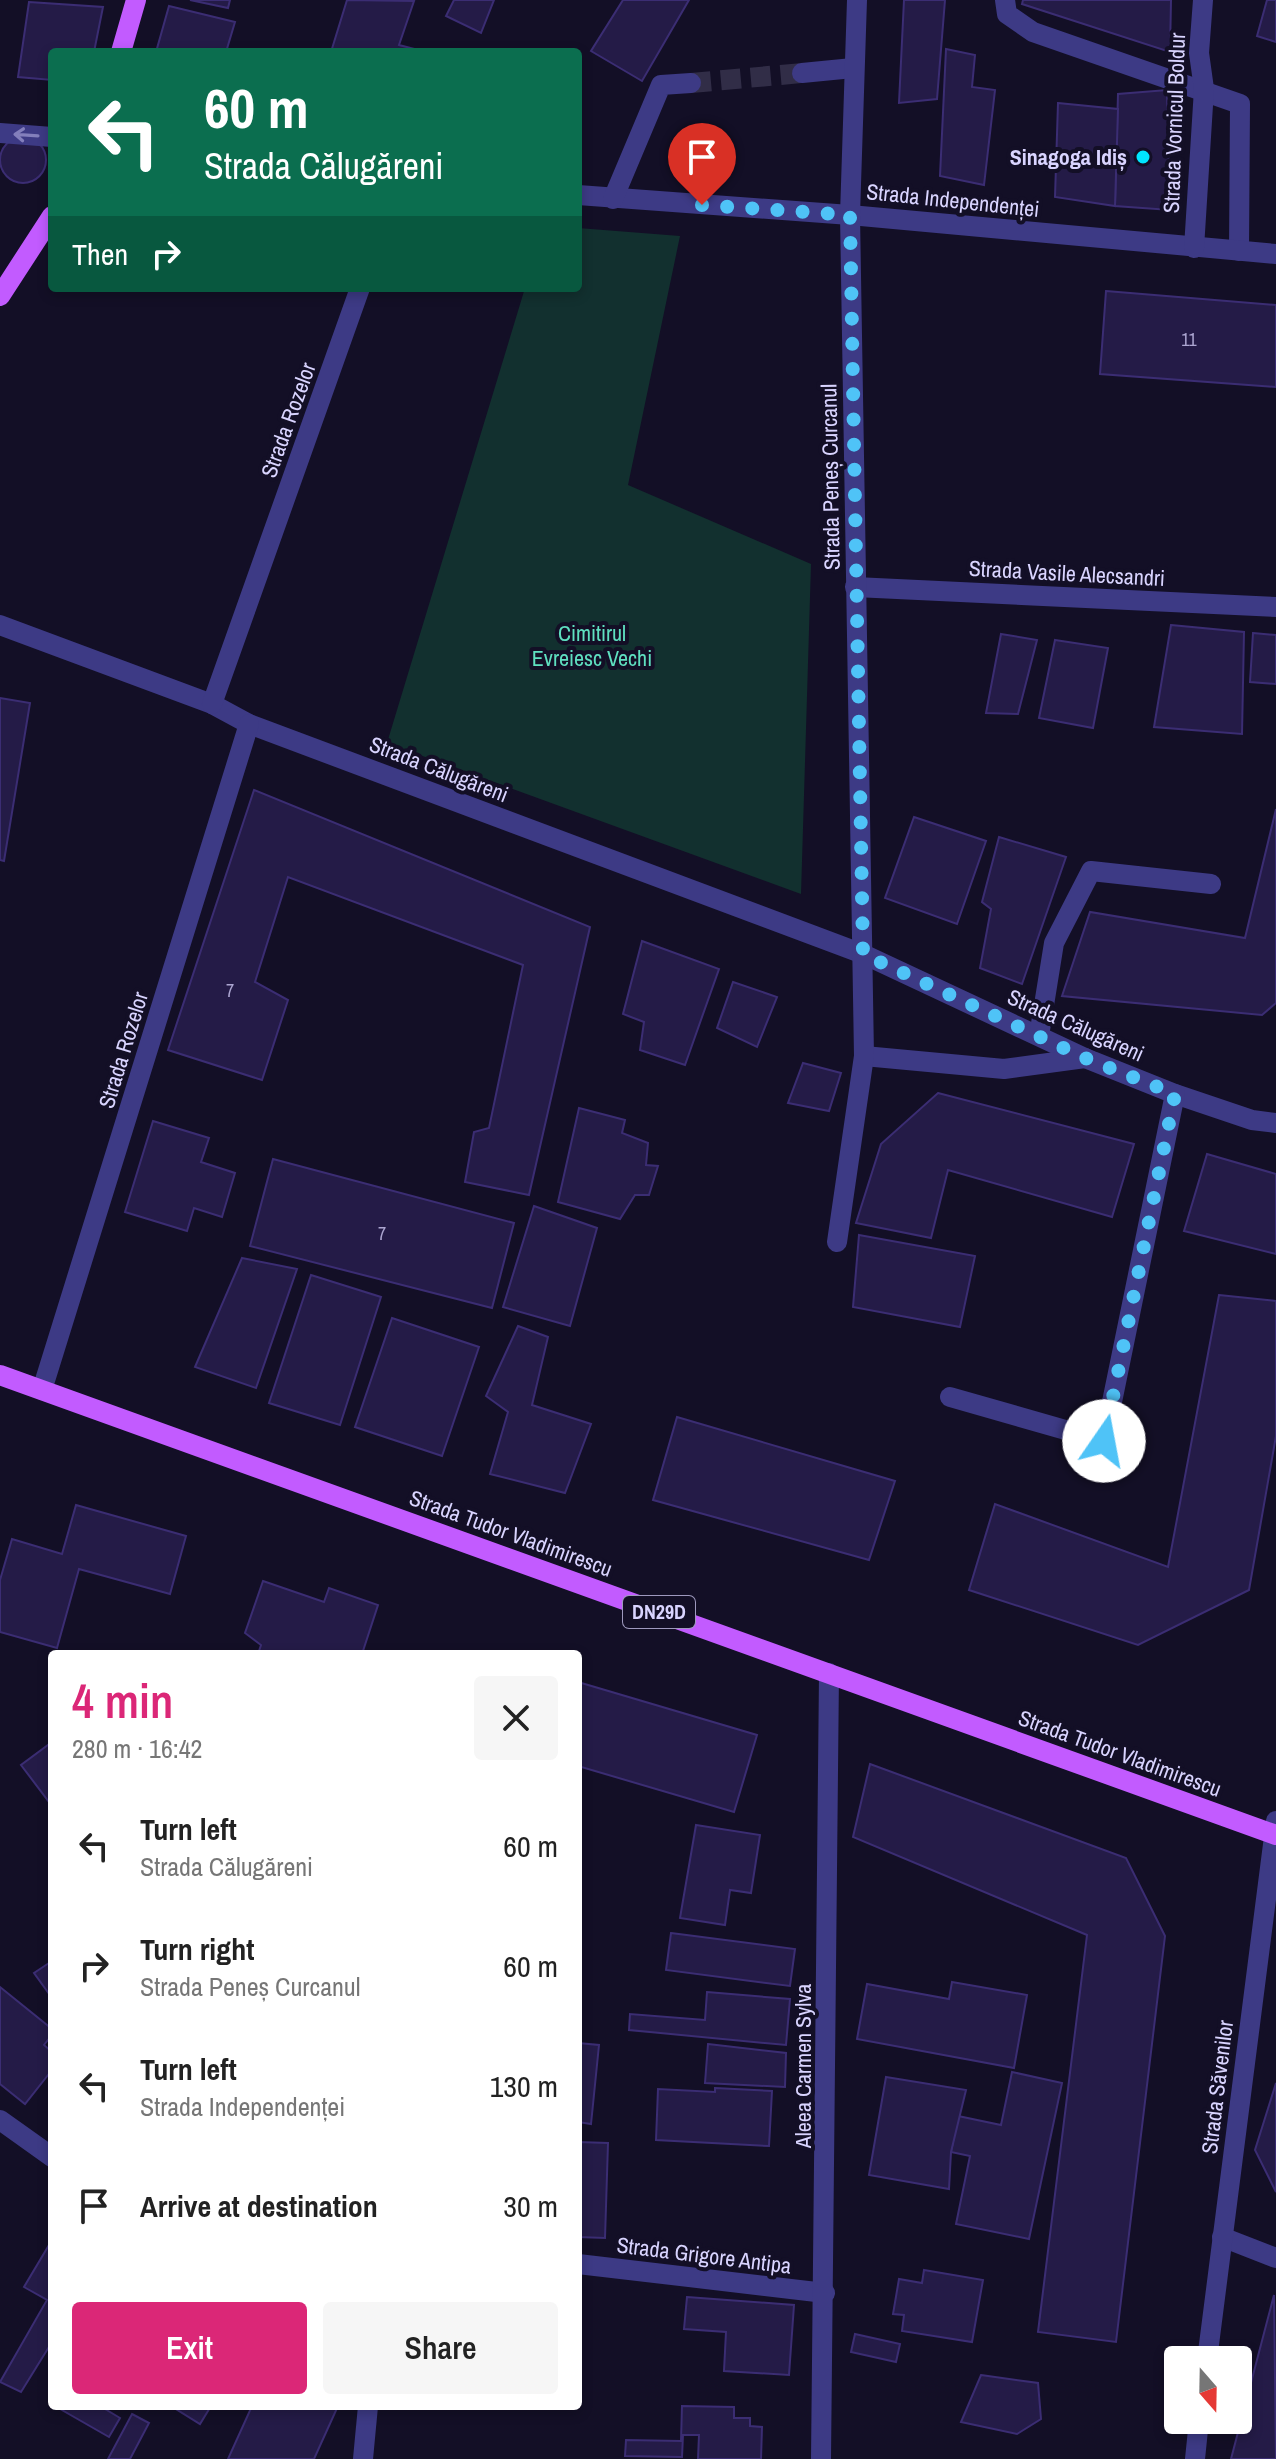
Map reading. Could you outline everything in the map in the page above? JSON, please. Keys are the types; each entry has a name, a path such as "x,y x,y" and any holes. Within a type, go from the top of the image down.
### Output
{"main road":[{"path":"122,48 136,0"},
{"path":"0,296 48,222"},
{"name":"Strada Tudor Vladimirescu","path":"0,1375 1275,1830"}],"street":[{"name":"Strada Peneș Curcanul","path":"857,0 850,215 863,954"},
{"path":"1005,0 1007,14 1033,32 1240,104 1239,251"},
{"name":"Strada Vornicul Boldur","path":"1194,248 1204,89 1199,53 1203,0"},
{"path":"802,73 853,68"},
{"path":"613,199 661,85 691,83"},
{"path":"0,133 48,137"},
{"name":"Strada Independenței","path":"582,195 850,215 1276,254"},
{"name":"Strada Rozelor","path":"212,704 359,292"},
{"name":"Strada Vasile Alecsandri","path":"855,587 1276,607"},
{"name":"Strada Călugăreni","path":"0,625 212,704 249,724 863,954 1085,1058 1175,1094 1252,1120 1276,1123"},
{"name":"Strada Rozelor","path":"42,1390 249,724"},
{"path":"1039,1036 1054,943 1091,871 1211,884"},
{"path":"837,1242 864,1056 863,954"},
{"path":"864,1056 1004,1069 1085,1058"},
{"path":"950,1397 1104,1441 1175,1094"},
{"name":"Aleea Carmen Sylva","path":"821,2459 829,1673"},
{"name":"Strada Săvenilor","path":"1209,2346 1275,1830"},
{"path":"0,2120 48,2154"},
{"path":"1222,2237 1276,2258"},
{"name":"Strada Grigore Antipa","path":"582,2264 825,2293"},
{"path":"363,2459 368,2410"},
{"path":"1195,2459 1198,2434"}],"green space":[{"name":"Cimitirul Evreiesc Vechi","path":"582,228 680,236 628,485 811,564 801,894 387,743 524,292 582,292"}],"building":[{"path":"190,0 230,0 228,8"},
{"path":"347,0 414,1 399,45 411,48 332,48"},
{"path":"454,0 494,0 481,33 446,16"},
{"path":"623,0 689,0 642,81 591,51"},
{"path":"904,0 945,0 937,99 899,103"},
{"path":"1023,0 1171,0 1170,52 1022,4"},
{"path":"1267,0 1276,0 1276,42 1257,36"},
{"path":"29,2 103,7 95,48 48,48 48,80 18,77"},
{"path":"169,6 235,22 227,48 157,48"},
{"path":"946,49 975,55 972,87 995,90 984,185 940,176"},
{"name":"Sinagoga Idiș","path":"1167,90 1170,210 1115,206 1118,94"},
{"path":"1058,103 1118,109 1115,206 1055,197"},
{"path":"23,137 39,144 46,160 39,176 23,183 7,176 0,160 7,144"},
{"path":"1106,291 1276,305 1276,387 1100,374"},
{"path":"1171,625 1244,632 1242,734 1154,727"},
{"path":"1253,633 1276,635 1276,684 1250,682"},
{"path":"1001,634 1037,640 1018,714 986,713"},
{"path":"1055,640 1108,648 1093,728 1039,718"},
{"path":"0,698 30,703 4,861 0,860"},
{"path":"254,790 590,927 529,1195 465,1182 474,1132 489,1128 523,965 288,877 255,982 288,1000 262,1080 168,1050"},
{"path":"1276,809 1276,1003 1262,1015 1062,996 1090,912 1245,938"},
{"path":"914,817 986,841 957,924 885,898"},
{"path":"999,837 1066,857 1022,984 980,968 991,909 982,902"},
{"path":"642,941 719,969 685,1065 640,1050 644,1022 623,1014"},
{"path":"733,982 777,997 757,1047 717,1028"},
{"path":"803,1063 841,1073 829,1111 788,1103"},
{"path":"938,1093 1134,1144 1112,1217 948,1170 931,1238 856,1223 881,1144"},
{"path":"579,1108 625,1120 622,1133 648,1143 646,1165 658,1166 649,1195 635,1195 620,1219 558,1202"},
{"path":"153,1121 209,1138 201,1162 235,1173 222,1217 194,1208 187,1231 125,1212"},
{"path":"1207,1154 1276,1174 1276,1254 1184,1231"},
{"path":"273,1159 514,1223 492,1308 250,1246"},
{"path":"534,1206 597,1228 570,1326 503,1307"},
{"path":"859,1235 975,1256 960,1327 853,1307"},
{"path":"242,1258 297,1269 256,1388 195,1367"},
{"path":"311,1275 381,1297 340,1425 269,1403"},
{"path":"1219,1295 1276,1301 1276,1436 1249,1590 1138,1645 969,1590 995,1504 1168,1567"},
{"path":"392,1318 479,1347 442,1456 355,1427"},
{"path":"518,1326 548,1337 532,1405 591,1424 565,1493 490,1474 508,1412 486,1396"},
{"path":"677,1417 895,1481 869,1560 653,1500"},
{"path":"76,1505 186,1536 170,1594 79,1569 57,1648 0,1632 0,1580 12,1539 62,1554"},
{"path":"263,1581 324,1602 329,1588 378,1605 363,1650 259,1650 261,1645 245,1633"},
{"path":"582,1683 757,1735 734,1812 582,1767"},
{"path":"48,1745 48,1801 21,1765"},
{"path":"870,1764 1126,1858 1165,1936 1116,2342 1038,2332 1087,1935 853,1837"},
{"path":"696,1825 760,1835 751,1893 730,1890 725,1925 680,1918"},
{"path":"671,1933 795,1949 790,1986 666,1970"},
{"path":"48,1964 48,1992 34,1973"},
{"path":"952,1982 1027,1995 1014,2068 857,2039 867,1984 949,1999"},
{"path":"0,1987 48,2026 48,2040 44,2045 48,2048 48,2075 25,2104 0,2084"},
{"path":"707,1992 790,1999 786,2045 629,2030 630,2014 705,2020"},
{"path":"582,2043 599,2045 591,2124 582,2123"},
{"path":"708,2044 786,2053 785,2087 705,2083"},
{"path":"1012,2072 1062,2083 1029,2239 956,2224 970,2156 951,2152 958,2116 1001,2125"},
{"path":"886,2077 966,2090 951,2152 949,2189 869,2175"},
{"path":"1276,2083 1276,2192 1255,2150"},
{"path":"715,2088 772,2091 769,2146 656,2140 658,2089 715,2092"},
{"path":"582,2142 608,2143 605,2238 582,2237"},
{"path":"48,2247 48,2348 21,2392 0,2382 47,2300 24,2287"},
{"path":"924,2270 983,2280 972,2342 902,2331 904,2315 893,2314 899,2279 922,2283"},
{"path":"1274,2295 1276,2459 1231,2459 1238,2434 1252,2434 1252,2379"},
{"path":"687,2297 794,2305 789,2375 724,2371 726,2332 684,2329"},
{"path":"855,2334 900,2344 896,2362 851,2352"},
{"path":"981,2375 1038,2383 1041,2419 1017,2434 961,2422"},
{"path":"682,2406 734,2407 734,2418 750,2418 750,2426 762,2427 761,2459 698,2459 699,2435 683,2435 682,2457 625,2456 626,2440 681,2441"},
{"path":"62,2410 107,2410 120,2418 109,2437"},
{"path":"177,2410 209,2410 200,2424"},
{"path":"250,2410 336,2410 314,2459 228,2459"},
{"path":"132,2414 149,2423 130,2459 108,2459"}],"tunnel":[{"path":"691,83 802,73"}],"place":[{"name":"Sinagoga Idiș","path":"1143,157"}],"route":[{"path":"702,205 850,215 863,954 1085,1058 1175,1094 1104,1441"}]}
